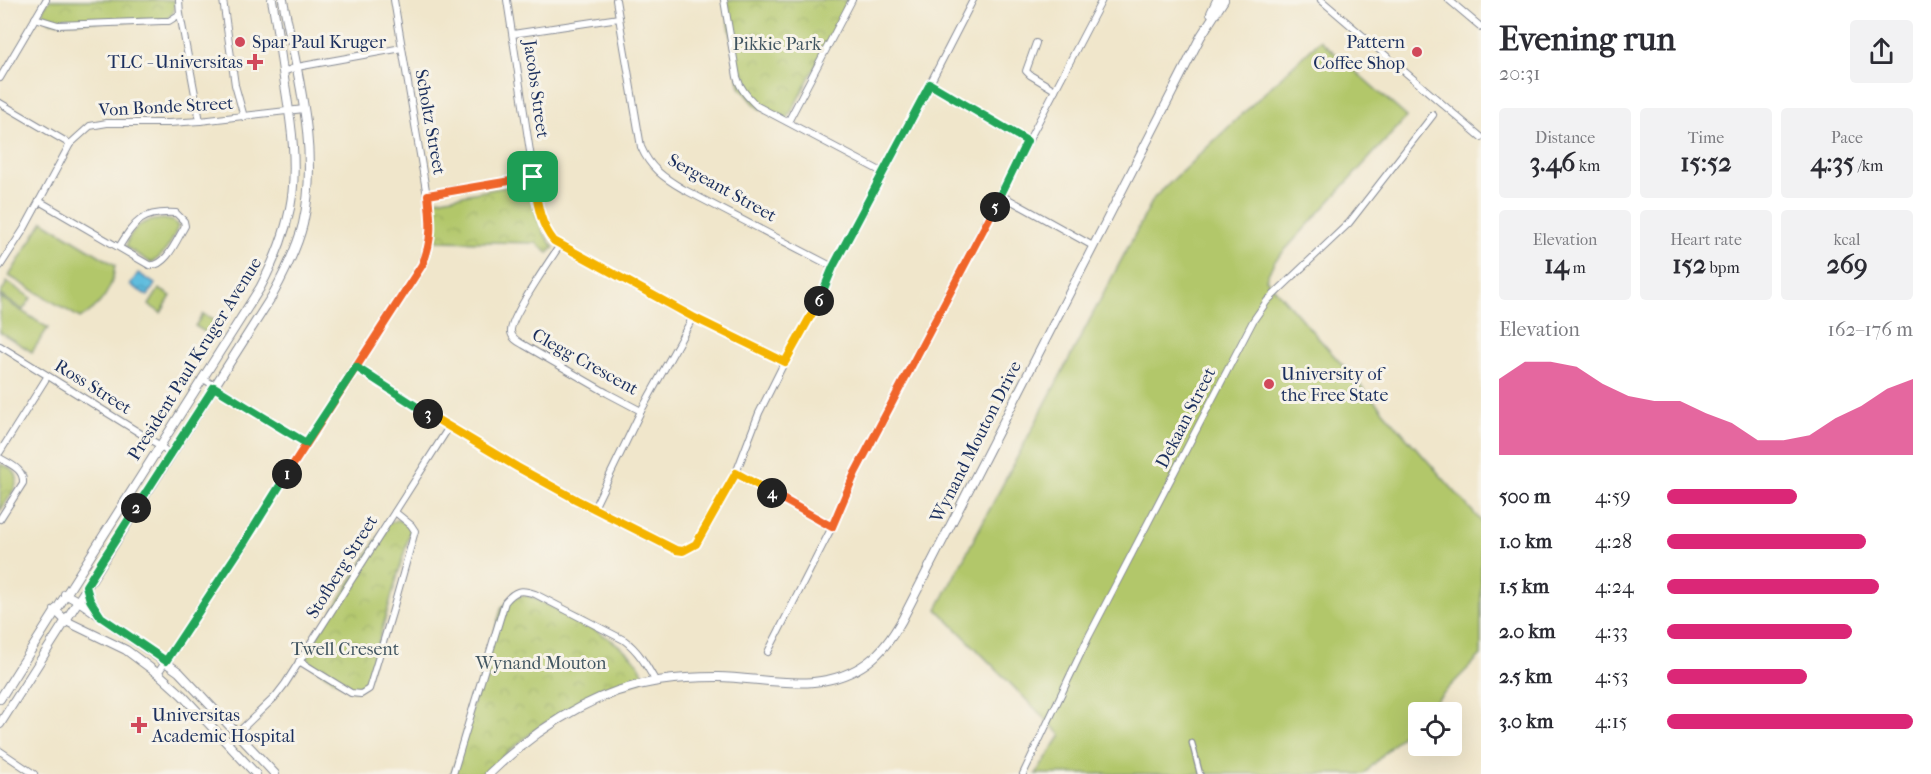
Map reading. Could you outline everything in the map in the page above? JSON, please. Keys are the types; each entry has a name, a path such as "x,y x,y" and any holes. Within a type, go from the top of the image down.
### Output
{"street":[{"path":"0,78 46,0"},
{"path":"179,0 200,121"},
{"path":"223,0 235,85 244,117"},
{"name":"President Paul Kruger Avenue","path":"0,699 260,288 274,260 290,216 294,182 290,112 272,0"},
{"name":"President Paul Kruger Avenue","path":"0,724 272,296 303,226 308,195 308,146 304,109 284,0"},
{"name":"Scholtz Street","path":"158,674 246,540 429,251 432,234 428,195 394,0"},
{"name":"Jacobs Street","path":"507,0 533,177 543,223 548,234 560,245 693,317 785,362"},
{"name":"Sergeant Street","path":"616,0 642,147 651,165 662,176 682,189 833,267"},
{"path":"724,0 739,84 749,99 757,106 884,173"},
{"path":"788,122 852,0"},
{"path":"356,367 449,428 517,467 676,550 683,551 690,548 701,537 736,473 759,413 973,0"},
{"path":"768,652 832,527 855,473 1102,0"},
{"name":"Wynand Mouton Drive","path":"489,774 527,740 567,714 612,694 656,682 718,677 794,684 812,683 854,671 869,662 882,650 902,620 1201,36 1217,0"},
{"name":"Wynand Mouton Drive","path":"1201,36 1224,0"},
{"path":"1321,0 1481,137"},
{"path":"1449,0 1481,27"},
{"path":"35,18 58,25 168,21 180,14"},
{"path":"513,34 619,18"},
{"path":"1036,43 1026,71 1055,90"},
{"path":"283,72 297,67 402,48"},
{"path":"930,84 1027,141"},
{"path":"0,103 70,144"},
{"name":"Von Bonde Street","path":"0,266 70,144 84,130 96,124 200,121 304,109"},
{"name":"Dekaan Street","path":"1023,774 1089,636 1253,321 1267,301 1349,223 1433,115"},
{"path":"428,195 533,177"},
{"path":"1001,195 1093,246"},
{"path":"39,201 148,265 157,266 165,258 185,226 184,221 176,213 139,219 119,247"},
{"path":"284,234 298,238"},
{"name":"Clegg Crescent","path":"560,245 528,294 512,324 511,332 515,339 524,345 641,411"},
{"path":"594,508 641,411 693,317"},
{"name":"Ross Street","path":"0,346 171,454"},
{"path":"0,452 47,377"},
{"path":"202,378 306,443"},
{"name":"Stofberg Street","path":"228,742 275,697 449,428"},
{"path":"0,458 19,470 24,478 0,519"},
{"path":"736,473 832,527"},
{"path":"299,662 351,693 361,694 369,689 415,531 395,512"},
{"path":"86,586 90,600 101,617"},
{"path":"453,774 505,602 515,592 526,591 535,594 624,640 640,656 656,682"},
{"path":"65,594 78,600 166,661 193,684 275,774"},
{"path":"55,610 66,621 113,642 158,674 182,694 256,774"},
{"path":"1192,742 1200,774"},
{"path":"0,751 34,774"}],"green space":[{"path":"50,0 174,0 175,7 172,15 165,20 51,22 44,16 43,8"},
{"name":"Pikkie Park","path":"725,0 850,0 787,120 758,108 740,87"},
{"name":"University of the Free State","path":"1320,40 1407,117 1274,262 1266,279 1481,521 1481,655 1435,702 1408,702 1408,729 1364,774 1036,774 1061,735 937,609 1154,198"},
{"path":"522,184 531,188 538,220 554,248 548,253 536,243 435,241 433,204 436,200"},
{"path":"164,219 173,221 178,226 168,247 156,260 151,263 126,247 131,233 139,225"},
{"path":"43,221 115,265 112,282 104,296 94,308 80,318 9,276"},
{"path":"7,282 31,298 23,310 0,295"},
{"path":"159,289 171,296 161,313 149,305"},
{"path":"0,297 48,328 32,352 0,332"},
{"path":"203,314 221,325 213,337 195,326"},
{"path":"0,464 10,468 17,478 13,491 0,511"},
{"name":"Twell Cresent","path":"396,520 403,521 411,529 368,678 362,687 353,690 313,666 306,654 386,524"},
{"name":"Wynand Mouton","path":"525,595 577,620 613,641 638,664 643,675 640,681 593,697 555,717 521,741 484,774 452,774 502,607 517,596"}],"water":[{"path":"138,273 155,284 148,296 130,285"}],"place":[{"name":"Spar Paul Kruger","path":"240,42"},
{"name":"Pattern Coffee Shop","path":"1417,52"},
{"name":"TLC - Universitas","path":"255,62"},
{"name":"University of the Free State","path":"1269,384"},
{"name":"Universitas Academic Hospital","path":"139,725"}],"route":[{"path":"533,177 428,195 432,234 429,251 422,265 306,443 246,540 166,661 101,617 90,600 86,586 214,387 306,443 356,367 449,428 517,467 676,550 683,551 696,544 736,473 832,527 855,473 1027,141 930,84 833,267 822,295 785,362 693,317 554,241 548,234 539,211 533,177"}]}
